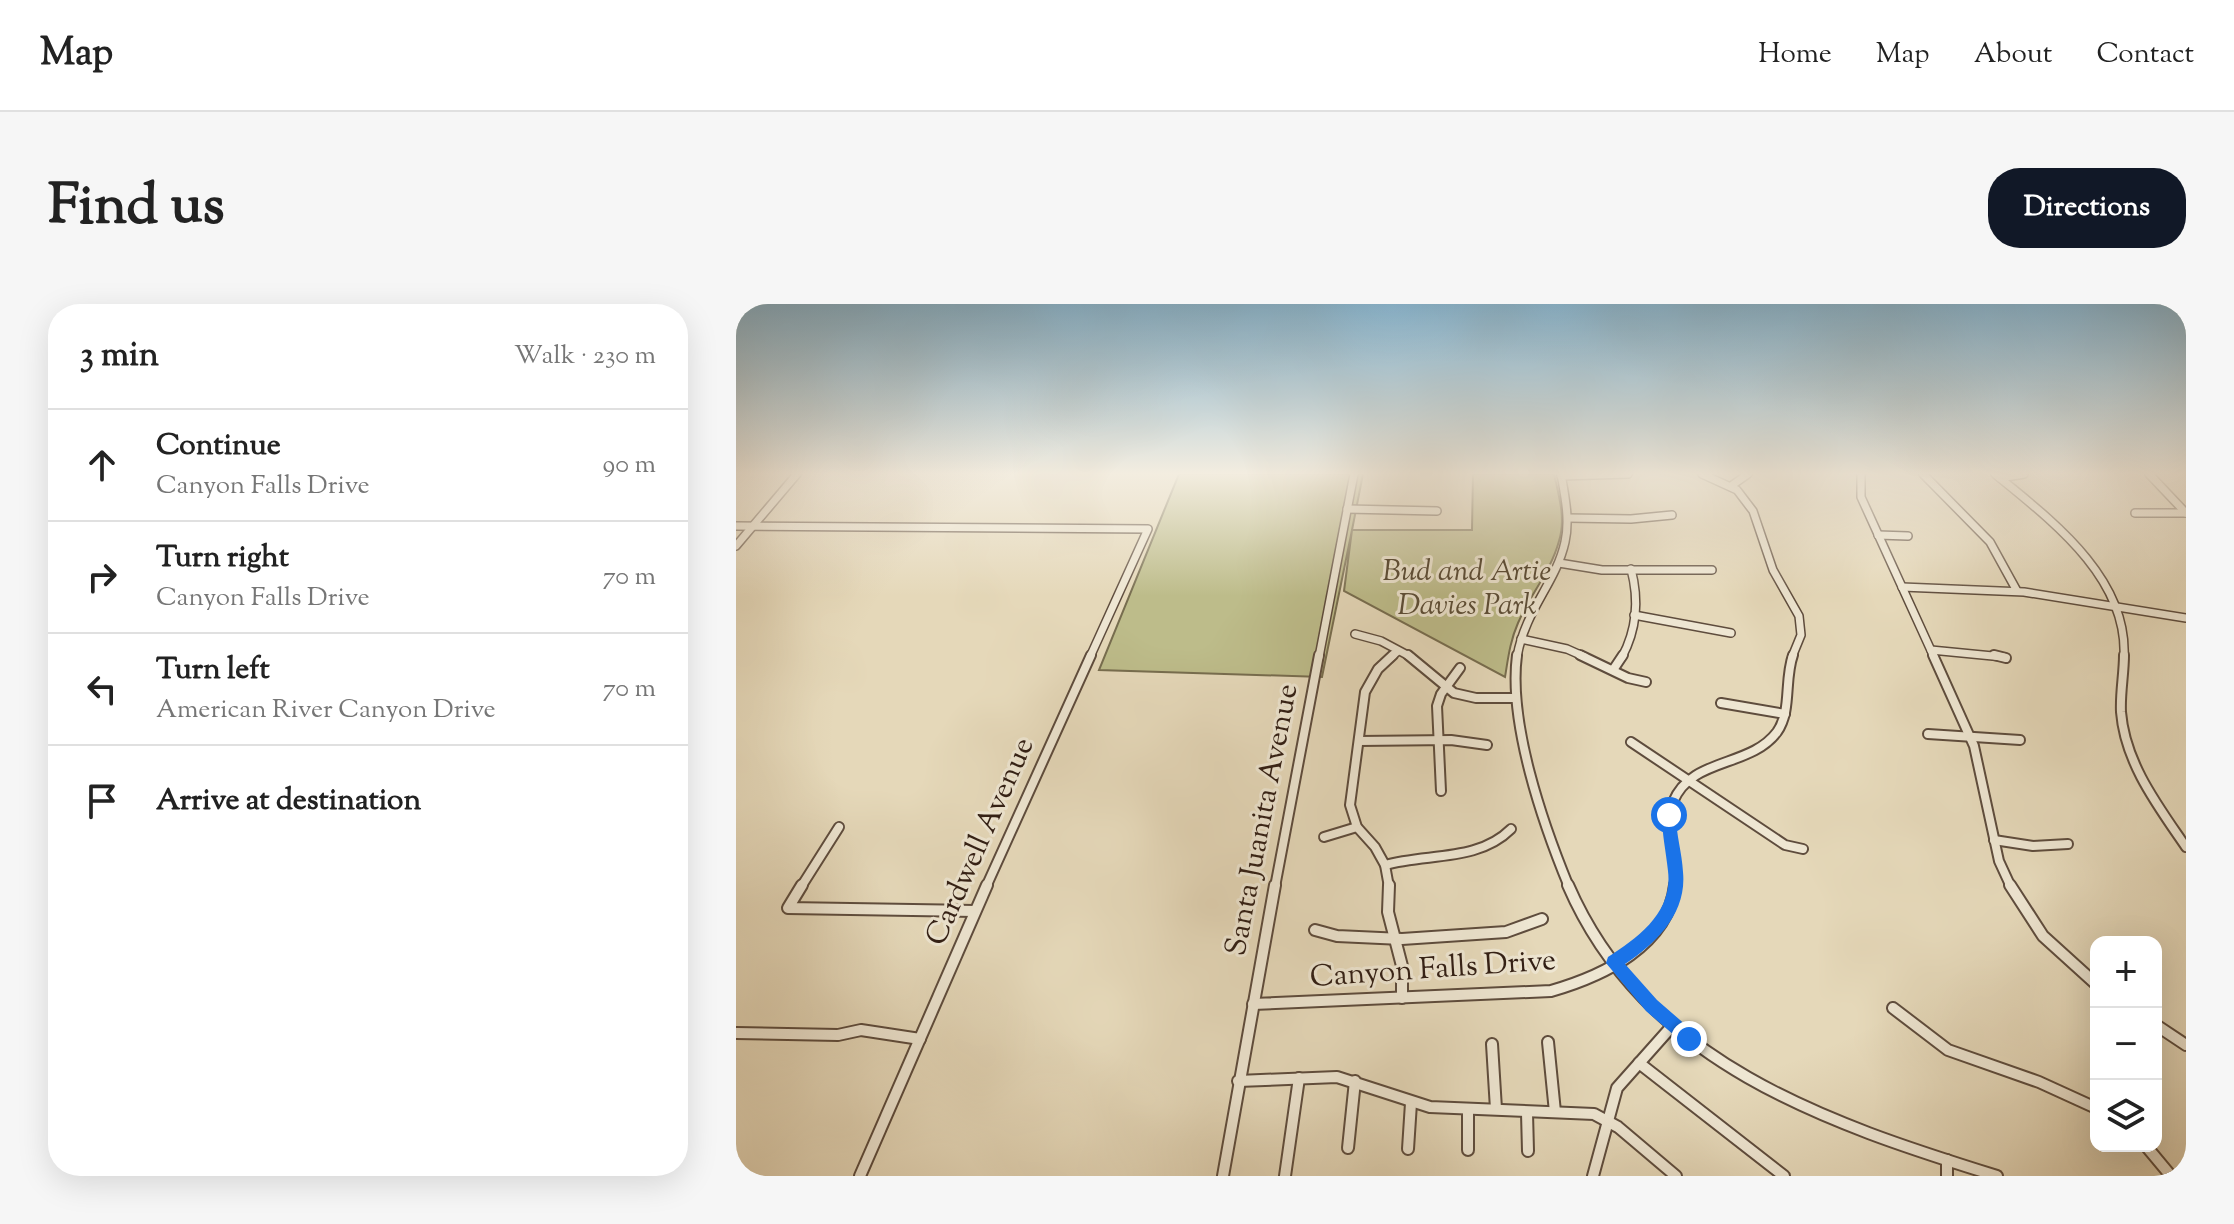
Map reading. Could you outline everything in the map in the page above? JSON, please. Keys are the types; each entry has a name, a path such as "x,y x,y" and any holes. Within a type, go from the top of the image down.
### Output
{"street":[{"path":"736,546 763,515"},
{"name":"Santa Juanita Avenue","path":"1223,1176 1238,1081 1346,515"},
{"path":"1567,515 1566,541 1559,563 1532,608 1521,639 1515,673 1515,698 1522,740 1561,867 1579,908 1614,963 1673,1025 1733,1071 1802,1109 1864,1134 1997,1176"},
{"path":"1568,518 1631,519 1672,515"},
{"path":"1686,782 1704,768 1749,753 1768,742 1785,714 1789,667 1800,640 1800,619 1773,569 1755,515"},
{"path":"1869,515 1971,738 1979,760 1994,840 2005,876 2030,919 2059,952 2090,978"},
{"path":"1965,515 1998,553 2017,591"},
{"path":"2042,515 2069,539 2115,606 2125,641 2121,709 2124,734 2141,776 2186,847"},
{"path":"736,526 753,526"},
{"name":"Cardwell Avenue","path":"753,526 1148,529 975,911 860,1176"},
{"path":"1878,535 1908,536"},
{"path":"1559,563 1602,570 1712,570"},
{"path":"1613,670 1628,649 1634,615 1635,585 1631,569"},
{"path":"1902,587 2017,591 2186,618"},
{"path":"1634,615 1731,633"},
{"path":"1355,634 1371,637 1398,651 1422,666 1445,689 1469,697 1515,698"},
{"path":"1521,639 1567,649 1646,682"},
{"path":"1931,650 1983,653 2006,658"},
{"path":"1398,651 1378,669 1368,685 1350,805 1357,827 1375,847 1385,865 1389,882 1388,912 1402,966 1402,998"},
{"path":"1441,791 1437,701 1460,668"},
{"path":"1721,703 1785,714"},
{"path":"1928,734 2020,740"},
{"path":"1359,741 1437,741 1487,745"},
{"path":"1631,742 1686,782 1785,845 1803,849"},
{"name":"Canyon Falls Drive","path":"1253,1004 1551,991 1580,982 1648,940 1670,910 1677,874 1669,838 1669,815 1675,798 1686,782"},
{"path":"839,827 788,908 975,911"},
{"path":"1324,837 1357,827"},
{"path":"1385,865 1419,856 1479,851 1497,842 1511,829"},
{"path":"1994,840 2033,846 2068,844"},
{"path":"1315,930 1337,936 1396,937 1506,932 1542,919"},
{"path":"1893,1008 1948,1050 2042,1083 2090,1105"},
{"path":"1593,1176 1617,1088 1673,1025"},
{"path":"2162,1029 2186,1045"},
{"path":"736,1033 838,1035 861,1030 920,1039"},
{"path":"1548,1042 1555,1112"},
{"path":"1492,1044 1496,1109"},
{"path":"1639,1063 1784,1176"},
{"path":"1238,1081 1337,1077 1411,1103 1527,1113 1581,1111 1607,1119 1676,1176"},
{"path":"1285,1176 1299,1078"},
{"path":"1348,1148 1355,1081"},
{"path":"1408,1149 1411,1103"},
{"path":"1468,1110 1468,1150"},
{"path":"1527,1113 1528,1151"},
{"path":"2151,1152 2171,1176"},
{"path":"1947,1160 1947,1176"}],"green space":[{"path":"1162,515 1355,515 1322,677 1099,670"},
{"name":"Bud and Artie Davies Park","path":"1472,515 1562,515 1561,533 1551,563 1515,630 1505,677 1344,591 1352,530 1472,530"}],"route":[{"path":"1669,815 1669,838 1677,874 1670,910 1648,940 1614,963 1651,1005 1689,1039"}]}
